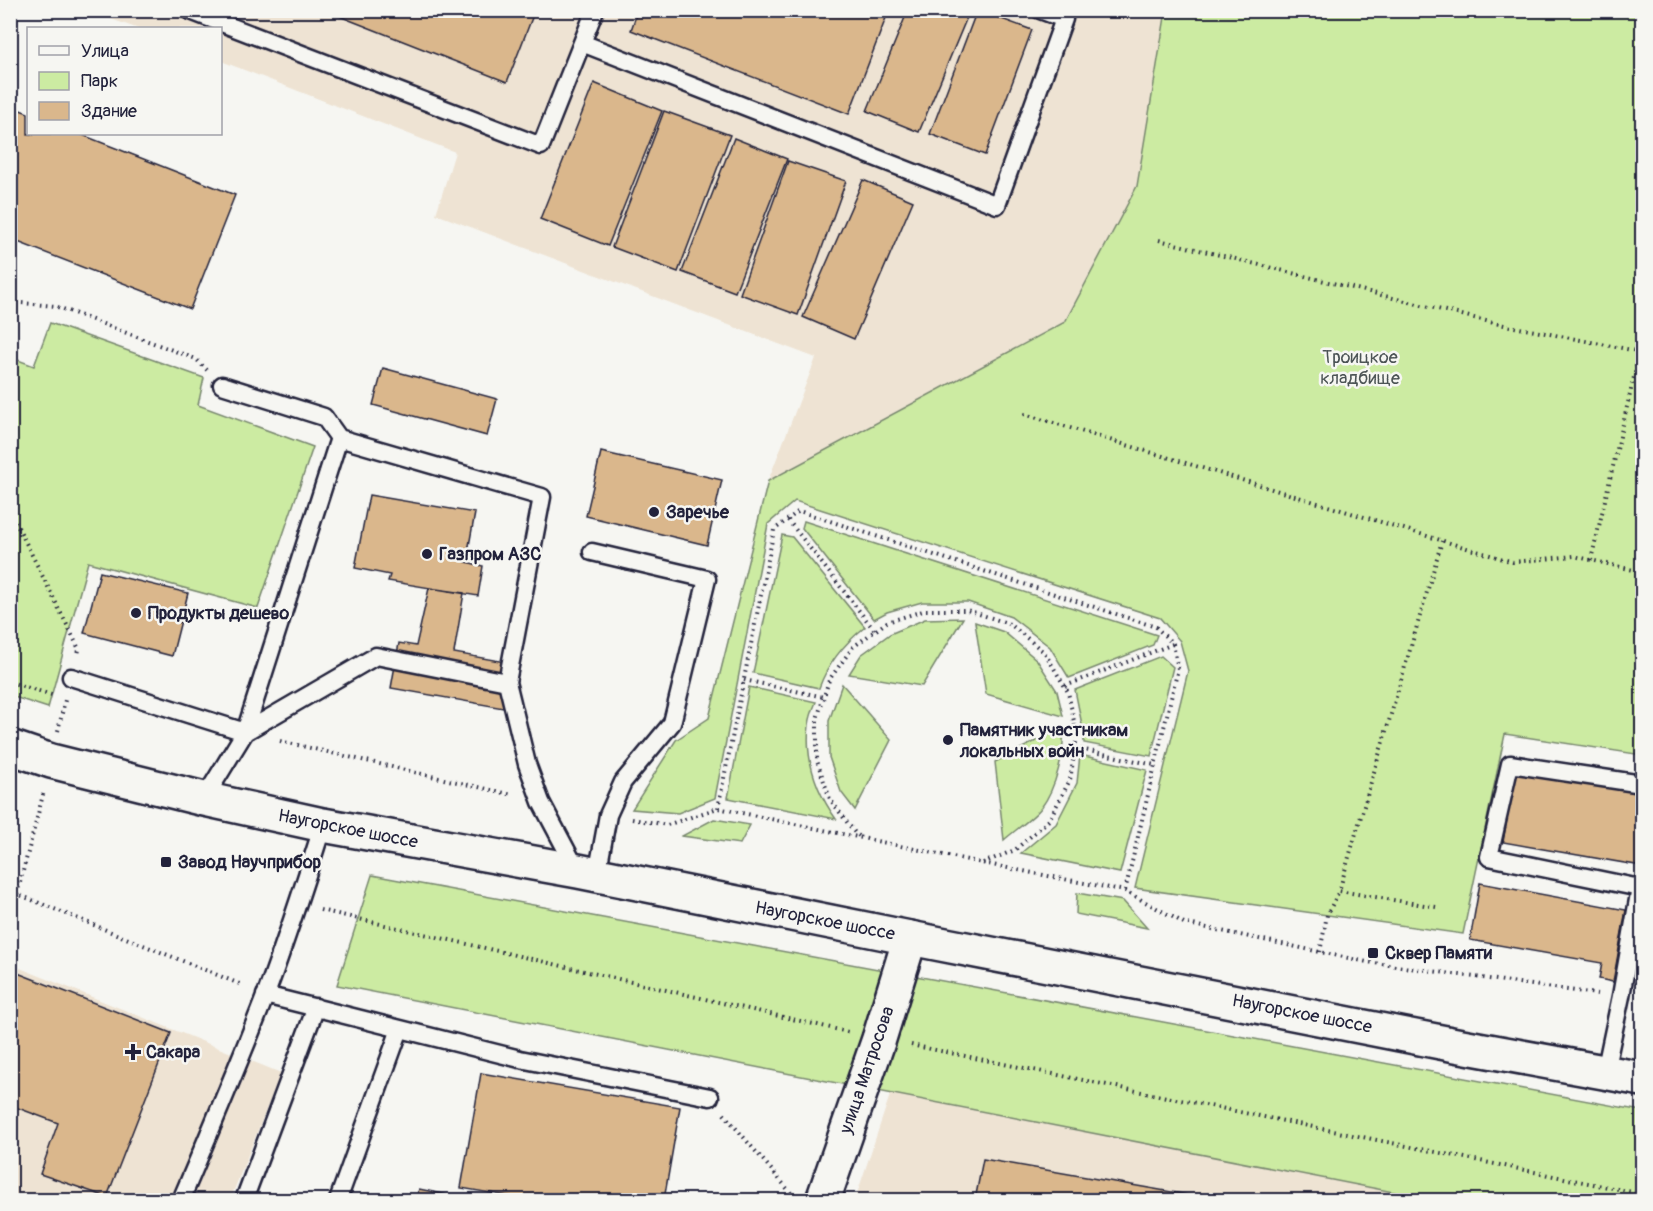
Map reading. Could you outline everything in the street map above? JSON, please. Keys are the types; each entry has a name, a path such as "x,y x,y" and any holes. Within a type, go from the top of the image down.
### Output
{"main road":[{"name":"Наугорское шоссе","path":"10,747 51,761 204,799 323,825 587,873 910,938 1642,1079"},
{"name":"улица Матросова","path":"823,1200 879,1039 910,938"}],"lane":[{"path":"188,10 541,146 595,10"},
{"path":"582,43 998,206 1064,19 1040,10"},
{"path":"222,385 324,417 339,438 542,497 507,682 527,764 542,802 587,873"},
{"path":"204,799 245,732 339,438"},
{"path":"587,873 608,815 623,782 672,723 707,579 592,552"},
{"path":"71,677 245,732 376,656 507,682"},
{"path":"1605,1072 1641,888 1489,857 1510,764 1642,784"},
{"path":"181,1200 236,1071 265,995 298,905 323,825"},
{"path":"265,995 520,1059 710,1097"},
{"path":"244,1200 316,1008"},
{"path":"338,1200 400,1029"}],"path":[{"path":"1159,240 1494,323 1641,352"},
{"path":"10,302 55,306 196,359 222,385"},
{"path":"1591,560 1642,343"},
{"path":"1024,414 1513,562 1574,556 1642,572"},
{"path":"10,511 80,649 71,677"},
{"path":"718,808 774,531 799,511 1156,627 1173,644 1178,669 1125,891"},
{"path":"788,520 875,631"},
{"path":"1320,952 1327,915 1339,891 1442,541"},
{"path":"862,837 855,833 830,799 817,761 817,719 829,680 854,647 886,622 926,610 967,610 1010,624 1045,653 1068,692 1077,736 1070,780 1048,820 1015,850 982,863"},
{"path":"1065,686 1173,644"},
{"path":"744,680 824,697"},
{"path":"10,682 65,699 17,894"},
{"path":"245,732 542,802"},
{"path":"1075,748 1155,765"},
{"path":"608,815 667,825 718,808 1125,891 1184,923 1367,962 1613,997 1621,996"},
{"path":"10,891 265,995"},
{"path":"1339,891 1436,907"},
{"path":"298,905 879,1039 1642,1194"},
{"path":"710,1097 798,1200"}],"shaded area":[{"path":"89,11 1166,11 1137,186 1065,322 768,481 816,358 436,214 455,152 222,61 222,27 133,27"},
{"path":"10,964 281,1073 230,1200 11,1200"},
{"path":"899,1068 1592,1200 855,1200"}],"green space":[{"name":"Троицкое кладбище","path":"1166,11 1642,11 1642,755 1505,734 1463,934 1135,888 1188,671 1180,641 1160,618 795,501 768,524 715,798 678,813 632,809 676,740 709,718 768,481 1065,322 1137,186"},
{"path":"50,323 204,378 198,405 313,447 258,608 88,562 48,708 11,696 10,357 34,366"},
{"path":"804,521 1157,635 1153,645 1069,678 1050,647 1011,617 968,602 922,602 887,612 874,619 802,528"},
{"path":"782,535 792,537 865,627 838,654 819,688 753,673"},
{"path":"963,618 922,686 849,674 861,655 890,634 925,619"},
{"path":"975,622 1004,632 1037,660 1057,691 1063,716 986,694"},
{"path":"1161,656 1173,667 1151,756 1084,743 1075,690"},
{"path":"842,684 891,740 855,810 841,792 829,757 829,721"},
{"path":"749,687 816,702 809,725 811,762 818,786 836,819 728,798"},
{"path":"1063,727 1063,747 1058,769 1046,800 1033,816 1004,840 995,762"},
{"path":"1080,755 1147,770 1120,873 1021,853 1056,824 1077,783"},
{"path":"714,819 750,825 740,844 682,836"},
{"path":"372,875 1642,1111 1642,1200 1434,1200 337,985"},
{"path":"1077,893 1123,901 1147,928 1076,914"}],"building":[{"path":"324,10 535,10 507,82"},
{"path":"638,10 889,10 849,114 631,30"},
{"path":"908,10 970,10 919,132 867,111"},
{"path":"977,10 1032,30 985,155 930,134"},
{"path":"594,83 662,111 608,246 540,219"},
{"path":"10,106 27,113 27,135 83,135 235,195 190,309 10,239"},
{"path":"664,111 730,135 678,272 612,247"},
{"path":"734,138 787,159 735,292 682,272"},
{"path":"788,161 846,181 798,315 740,294"},
{"path":"863,180 913,201 854,339 803,317"},
{"path":"383,368 497,399 487,436 373,405"},
{"path":"601,452 722,480 707,545 586,516"},
{"path":"369,495 475,513 466,562 483,566 478,596 388,581 390,575 355,568"},
{"name":"Продукты дешево","path":"100,572 188,593 172,656 84,633"},
{"path":"429,588 464,593 454,653 511,663 503,708 391,688 399,643 416,646"},
{"path":"1515,771 1642,792 1642,866 1503,842"},
{"path":"1480,883 1626,910 1613,982 1599,979 1602,963 1470,940"},
{"path":"10,970 171,1033 107,1197 40,1174 58,1123 10,1105"},
{"path":"481,1073 680,1107 664,1200 532,1200 461,1188"},
{"path":"983,1159 1217,1200 975,1200"},
{"path":"419,1189 458,1197 457,1200 416,1200"}],"place":[{"name":"Заречье","path":"654,512"},
{"name":"Газпром АЗС","path":"427,554"},
{"name":"Продукты дешево","path":"136,613"},
{"name":"Памятник участникам локальных войн","path":"948,740"},
{"name":"Завод Научприбор","path":"166,862"},
{"name":"Сквер Памяти","path":"1373,953"},
{"name":"Сакара","path":"133,1052"}]}
